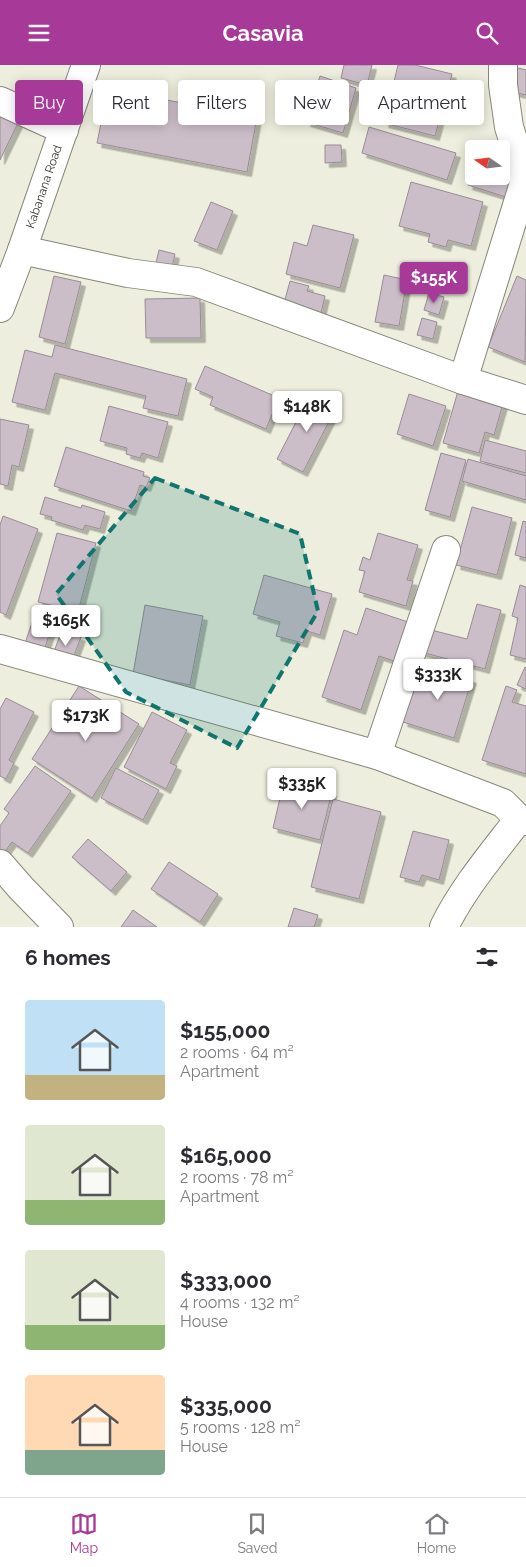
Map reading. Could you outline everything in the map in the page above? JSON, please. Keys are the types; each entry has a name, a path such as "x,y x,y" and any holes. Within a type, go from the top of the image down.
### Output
{"street":[{"name":"Kabanana Road","path":"0,308 86,65"},
{"path":"463,380 524,183 521,165 509,127 503,85 503,65"},
{"path":"0,101 64,130"},
{"path":"22,250 128,273 196,282 463,380 526,399"},
{"path":"377,755 446,550"},
{"path":"0,649 377,755 503,803 523,820 483,865 450,914 444,927"},
{"path":"0,864 59,927"}],"highlighted area":[{"path":"155,478 300,534 318,611 237,748 126,692 56,594"}],"building":[{"path":"344,65 372,65 368,80 359,80 359,83 341,78"},
{"path":"398,65 415,65 452,74 450,80 394,80"},
{"path":"514,67 526,70 526,95 509,91"},
{"path":"320,76 332,80 319,80"},
{"path":"349,86 356,88 349,112"},
{"path":"168,100 178,102 178,125 256,125 247,172 97,143 101,125 168,125"},
{"path":"0,111 15,119 15,125 17,125 0,160"},
{"path":"316,125 345,125 343,133"},
{"path":"392,125 438,125 435,136"},
{"path":"369,127 456,153 447,180 362,153"},
{"path":"325,145 341,145 342,162 325,163"},
{"path":"510,177 515,179 509,198 468,185 510,185"},
{"path":"411,182 483,202 471,246 448,240 446,247 428,242 430,234 399,226"},
{"path":"211,202 233,211 217,250 194,241"},
{"path":"313,225 354,235 340,288 286,274 294,242 307,246"},
{"path":"159,250 175,254 171,272 155,267"},
{"path":"384,275 407,280 399,326 375,322"},
{"path":"54,276 81,282 65,344 39,337"},
{"path":"517,276 526,280 525,362 488,347"},
{"path":"290,281 309,286 307,291 325,296 320,317 283,307"},
{"path":"429,293 444,297 439,315 424,310"},
{"path":"200,298 201,338 146,338 145,299"},
{"path":"422,318 437,322 433,339 417,335"},
{"path":"55,345 187,379 178,416 143,408 146,396 55,373 45,410 12,402 25,350 52,357"},
{"path":"205,366 279,398 266,429 210,405 213,397 195,389"},
{"path":"458,391 503,404 494,435 485,432 479,453 443,443"},
{"path":"311,393 337,406 303,472 277,459"},
{"path":"409,394 446,406 433,446 397,434"},
{"path":"109,406 168,422 158,458 142,453 140,458 126,454 127,448 100,441"},
{"path":"0,419 29,425 19,467 12,465 8,486 0,484"},
{"path":"485,440 526,451 526,473 480,461"},
{"path":"66,447 144,472 143,476 150,478 146,487 140,485 131,511 54,486"},
{"path":"441,453 466,460 450,517 425,510"},
{"path":"468,459 526,476 526,500 462,481"},
{"path":"45,497 81,508 82,505 105,512 100,529 85,525 83,530 51,520 52,517 40,514"},
{"path":"472,507 512,518 497,575 456,565"},
{"path":"3,516 38,529 6,615 0,612 0,525"},
{"path":"523,521 526,522 526,558 515,555"},
{"path":"57,533 96,543 78,612 38,602"},
{"path":"378,533 418,545 407,580 413,581 406,606 359,592 365,571 359,570 363,557 370,560"},
{"path":"264,575 332,594 320,635 307,631 303,643 276,636 280,622 253,614"},
{"path":"520,585 526,587 526,659 510,655 518,618 512,616"},
{"path":"477,604 501,610 485,669 421,652 427,629 467,639"},
{"path":"145,605 203,616 190,685 133,674"},
{"path":"366,608 414,624 400,663 379,656 361,710 322,697 344,630 357,635"},
{"path":"33,620 52,627 43,653 24,646"},
{"path":"62,630 81,637 71,664 52,657"},
{"path":"421,663 472,679 454,738 403,722"},
{"path":"526,668 526,689 517,685"},
{"path":"79,686 139,724 92,798 32,759"},
{"path":"506,686 517,690 512,702 526,706 526,774 482,760"},
{"path":"6,698 34,712 9,760 14,763 6,779 0,776 0,709"},
{"path":"152,712 187,730 170,763 177,766 166,789 124,767"},
{"path":"35,766 71,791 28,853 12,842 3,854 0,852 0,826 9,813 4,809"},
{"path":"116,768 159,790 143,820 101,798"},
{"path":"284,781 332,792 320,840 273,828"},
{"path":"333,799 381,812 359,899 311,887"},
{"path":"413,831 449,840 439,880 422,875 419,882 400,877"},
{"path":"88,839 127,872 111,891 72,857"},
{"path":"169,862 218,894 200,922 151,889"},
{"path":"294,908 318,915 314,927 288,927"},
{"path":"133,910 157,927 121,927"}]}
